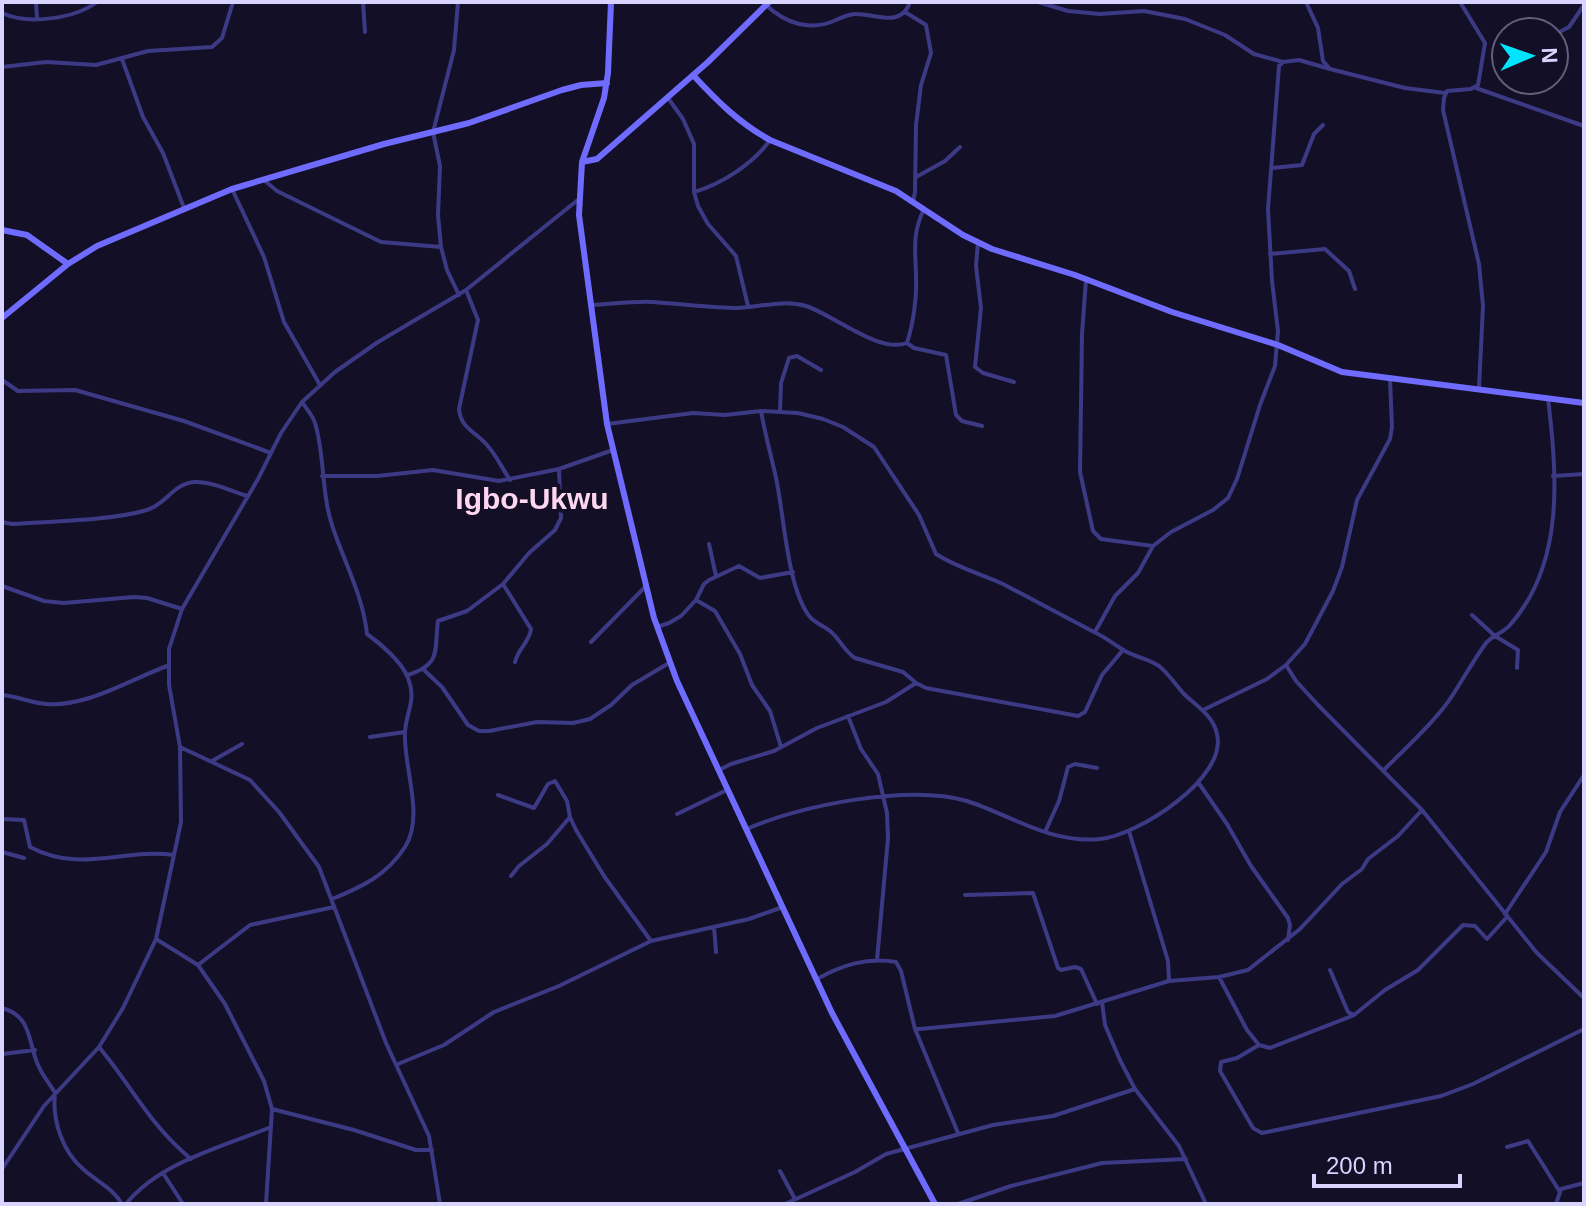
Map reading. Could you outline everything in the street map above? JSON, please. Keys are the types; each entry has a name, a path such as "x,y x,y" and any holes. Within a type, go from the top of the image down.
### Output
{"main road":[{"path":"611,2 607,83 582,162 579,199 607,424 657,627 669,663 832,1013 935,1204"},
{"path":"582,162 593,161 601,155 693,75 767,3"},
{"path":"693,75 737,120 770,140 877,182 978,243 1172,312 1278,345 1342,372 1584,403"},
{"path":"2,318 68,264 97,246 232,189 331,158 469,123 562,90 607,83"},
{"path":"585,152 601,155"},
{"path":"2,230 27,235 68,264"}],"street":[{"path":"36,2 37,18"},
{"path":"2,13 12,18 37,18 80,11 97,2"},
{"path":"2,67 46,62 96,65 148,51 212,47 222,38 233,2"},
{"path":"363,2 365,32"},
{"path":"458,2 454,50 433,132 440,166 438,215 441,247 459,295"},
{"path":"767,3 785,21 809,26 831,22 849,14 893,19 905,12 910,2"},
{"path":"1038,2 1068,11 1100,14 1144,11 1185,19 1225,35 1254,54 1283,62 1299,60 1405,88 1445,93 1476,88 1584,126"},
{"path":"1306,2 1318,28 1325,65 1330,69"},
{"path":"1460,2 1485,43 1476,88"},
{"path":"1570,26 1584,5"},
{"path":"905,12 926,25 931,46 921,85 916,125 913,202"},
{"path":"1316,65 1322,50"},
{"path":"122,59 143,117 163,153 184,208"},
{"path":"1095,632 1115,596 1138,573 1153,546 1228,498 1275,366 1278,345 1268,209 1277,78 1283,62"},
{"path":"1445,93 1443,110 1446,132 1479,264 1482,329 1479,388"},
{"path":"667,96 683,119 694,144 694,192 708,224 736,256 748,307"},
{"path":"1272,168 1302,165 1314,134 1323,125"},
{"path":"694,192 717,183 756,157 770,140"},
{"path":"916,177 945,161 960,147"},
{"path":"264,180 277,191 381,242 441,247"},
{"path":"232,189 264,257 293,343 320,385"},
{"path":"2,1169 35,1118 99,1047 123,1008 156,939 181,822 180,747 167,666 169,649 182,609 271,453 302,402 320,385 378,342 466,290 579,199"},
{"path":"907,343 916,278 914,243 924,209"},
{"path":"978,243 976,266 981,308 975,367 983,373 1014,382"},
{"path":"1270,254 1325,249 1349,271 1355,289"},
{"path":"1086,280 1082,334 1082,488 1092,527 1101,539 1153,546"},
{"path":"466,290 478,320 459,413 466,429 488,446 510,480"},
{"path":"590,305 651,302 748,307 795,303 875,339 900,345 907,343"},
{"path":"907,343 914,348 946,355 956,415 962,421 982,426"},
{"path":"780,411 781,383 789,358 797,356 821,370"},
{"path":"1203,710 1253,687 1286,665 1305,644 1333,591 1350,536 1357,500 1390,439 1390,379"},
{"path":"2,380 18,391 75,390 184,421 271,453"},
{"path":"1383,771 1443,708 1466,670 1495,636 1510,626 1540,580 1551,535 1553,476 1548,398"},
{"path":"302,402 315,422 333,528 365,612 367,634 381,644 408,675 412,706 405,732 413,827 407,845 383,874 332,899"},
{"path":"761,411 793,572 810,617 829,629 848,654 903,672 926,688 1078,716 1085,712 1102,675 1123,650"},
{"path":"607,424 693,413 725,415 780,411 833,423 862,437 874,447 919,515 936,554 1158,666 1203,710 1217,733 1216,758 1198,782 1159,814 1129,831 1094,840 1045,832 956,798 885,797 811,807 779,815 747,829"},
{"path":"322,476 377,476 433,470 499,481 559,469 613,450"},
{"path":"408,675 424,670 435,657 438,621 467,611 503,584 529,553 555,530 561,518 559,469"},
{"path":"1553,476 1584,474"},
{"path":"2,522 79,519 148,510 181,485 193,482 203,482 247,496"},
{"path":"709,544 716,576"},
{"path":"657,627 676,620 696,600 704,584 739,566 760,578 793,572"},
{"path":"503,584 531,629 515,662"},
{"path":"2,586 32,599 56,603 134,597 182,609"},
{"path":"591,642 646,586"},
{"path":"696,600 715,611 740,654 752,685 770,711 781,747"},
{"path":"1472,615 1495,636 1518,650 1517,668"},
{"path":"424,670 442,687 468,725 479,731 489,731 537,722 573,723 590,719 632,685 669,663"},
{"path":"1286,665 1303,689 1422,810 1537,953 1584,998"},
{"path":"2,695 53,704 103,694 167,666"},
{"path":"719,770 886,702 916,683"},
{"path":"848,716 861,749 878,774 885,797 888,838 878,960"},
{"path":"370,737 405,732"},
{"path":"212,761 242,744"},
{"path":"180,747 255,785 319,867 386,1043 429,1136 440,1204"},
{"path":"1045,832 1059,801 1068,767 1075,764 1097,768"},
{"path":"1219,977 1247,1030 1259,1045 1270,1048 1354,1015 1385,990 1418,970 1463,925 1475,926 1487,939 1506,916 1546,852 1560,812 1584,775"},
{"path":"498,795 534,808 548,784 555,781 567,801 570,817 604,876 651,941"},
{"path":"1198,782 1251,866 1282,908 1290,928 1288,940"},
{"path":"677,814 727,790"},
{"path":"915,1029 1055,1016 1169,981 1219,977 1248,970 1288,940 1342,884 1398,836 1422,810"},
{"path":"511,876 547,844 570,817"},
{"path":"2,819 24,820 30,847 65,860 81,862 174,855"},
{"path":"1129,831 1168,961 1169,981"},
{"path":"2,852 24,858"},
{"path":"965,895 1033,893 1058,968 1081,969 1100,1003 1111,1042 1135,1089 1179,1146 1206,1204"},
{"path":"198,965 250,925 334,907"},
{"path":"397,1064 444,1045 494,1012 559,986 651,941 783,907"},
{"path":"714,927 716,952"},
{"path":"156,939 198,965 225,1004 269,1094 272,1109 266,1204"},
{"path":"817,979 847,965 878,960 896,962 915,1029 958,1133"},
{"path":"1330,970 1348,1012 1354,1015"},
{"path":"2,1008 21,1018 28,1027 37,1064 55,1093 53,1108 70,1155 124,1204 163,1173 271,1127"},
{"path":"1259,1045 1237,1058 1221,1062 1219,1067 1253,1128 1262,1133 1441,1096 1584,1029"},
{"path":"99,1047 156,1126 191,1159"},
{"path":"2,1054 35,1050"},
{"path":"785,1204 886,1154 958,1133 1053,1116 1135,1089"},
{"path":"272,1109 416,1150 432,1150"},
{"path":"1507,1147 1528,1141 1560,1192"},
{"path":"958,1204 1011,1186 1102,1163 1186,1159"},
{"path":"780,1171 795,1199"},
{"path":"163,1173 183,1204"},
{"path":"1556,1204 1564,1187 1584,1183"}],"district":[{"name":"Igbo-Ukwu","path":"532,499"}]}
